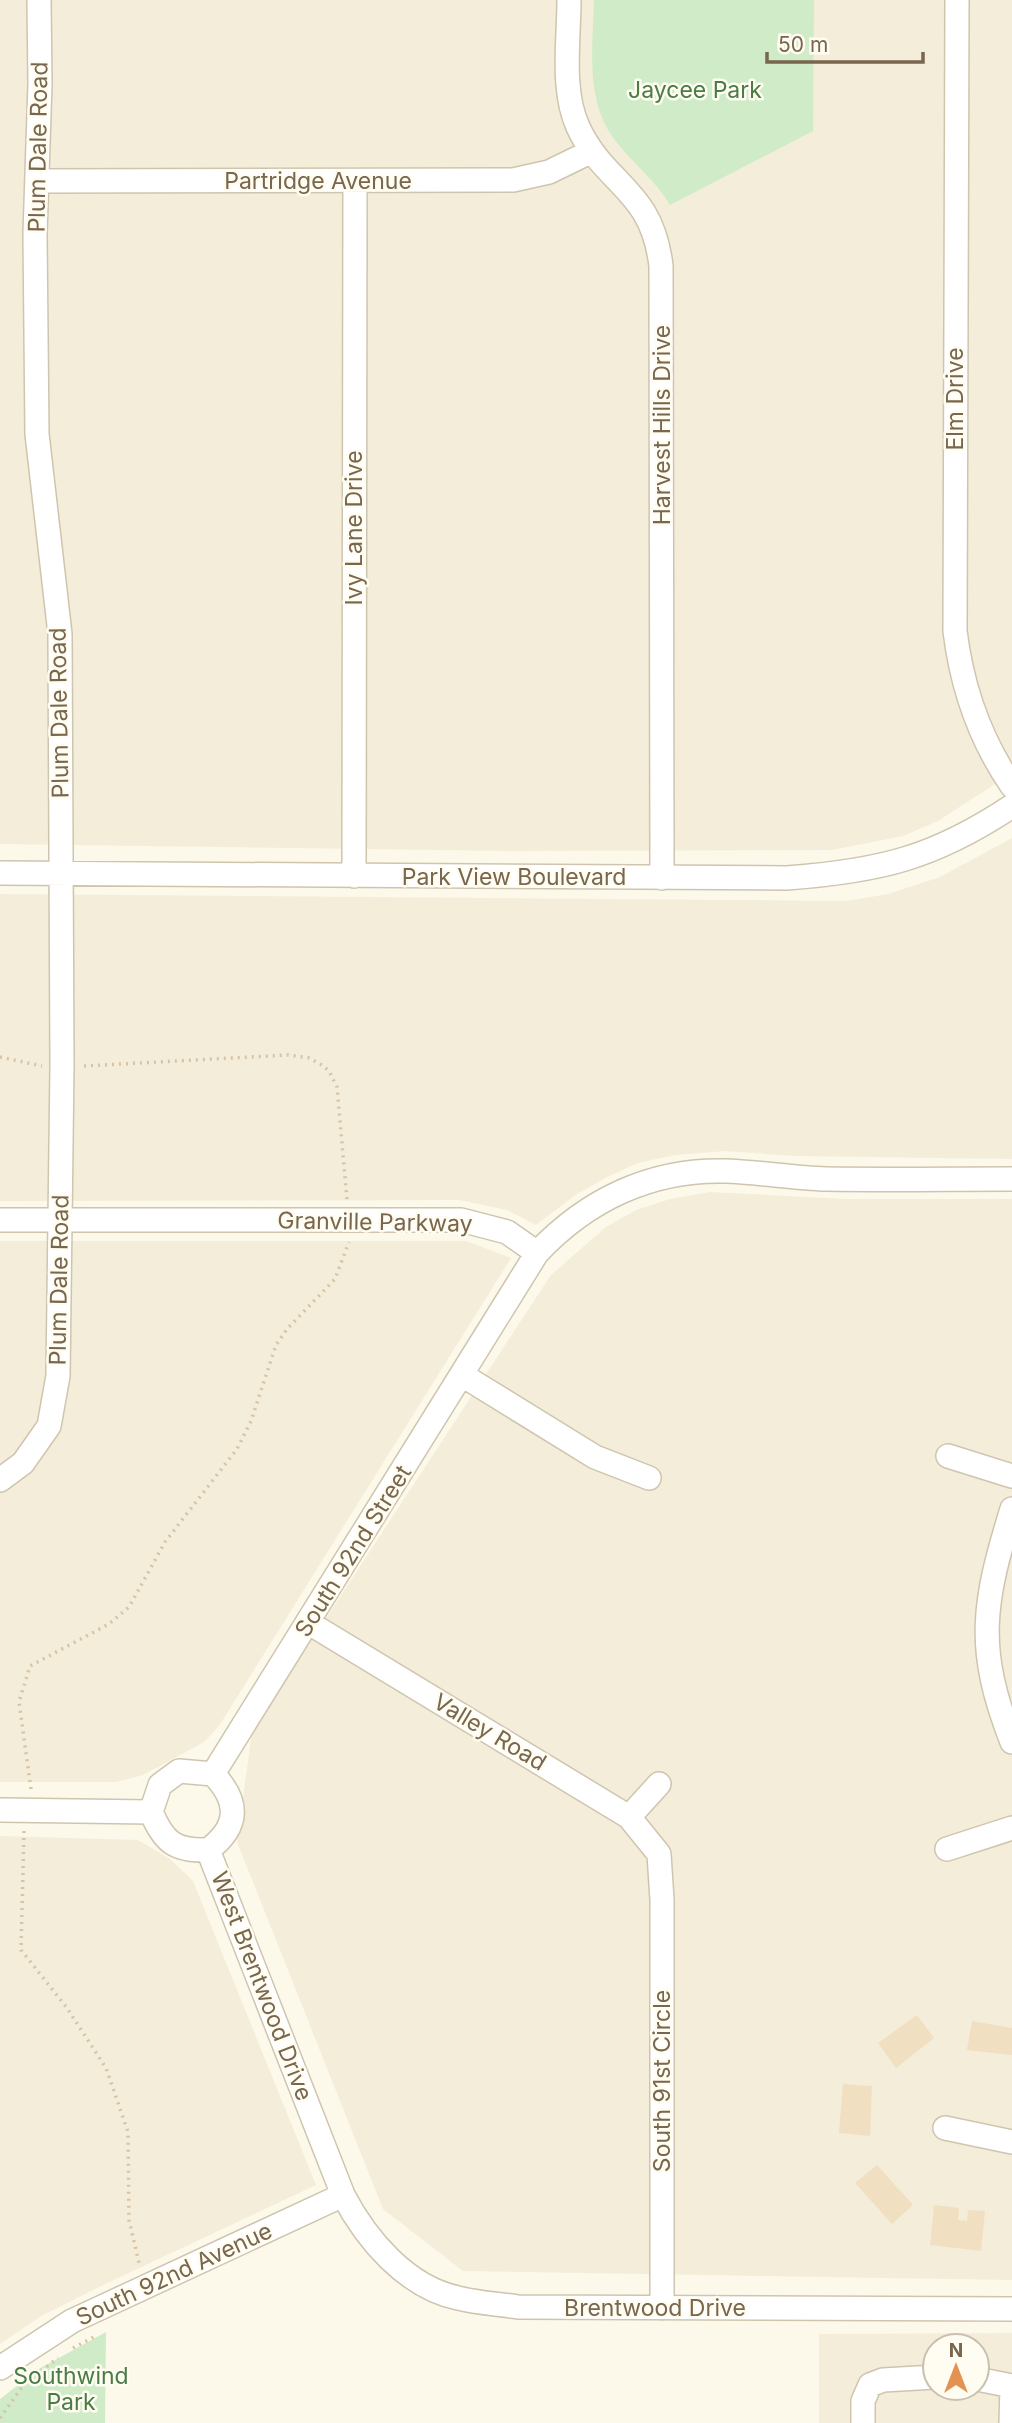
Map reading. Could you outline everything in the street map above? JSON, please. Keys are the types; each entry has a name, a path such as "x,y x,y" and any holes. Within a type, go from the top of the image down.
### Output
{"street":[{"name":"Plum Dale Road","path":"0,1480 23,1463 49,1426 58,1376 61,634 37,434 39,0"},
{"name":"Harvest Hills Drive","path":"569,0 571,106 592,151 629,190 649,217 658,241 662,266 663,878"},
{"name":"Elm Drive","path":"957,0 955,631 970,705 995,760 1012,786"},
{"name":"Partridge Avenue","path":"37,181 526,178 550,172 592,151"},
{"name":"Ivy Lane Drive","path":"354,876 355,181"},
{"name":"Park View Boulevard","path":"0,873 787,878 872,869 942,847 1012,806"},
{"path":"537,1253 569,1221 608,1197 642,1183 679,1174 723,1171 826,1179 1012,1179"},
{"name":"Granville Parkway","path":"0,1220 461,1220 507,1232 537,1253"},
{"name":"South 92nd Street","path":"213,1774 537,1253"},
{"path":"462,1375 595,1457 649,1478"},
{"path":"948,1456 1012,1476"},
{"path":"1012,1509 993,1573 985,1625 992,1688 1012,1742"},
{"name":"Valley Road","path":"309,1623 629,1817 645,1833 659,1854"},
{"path":"0,1810 151,1812 160,1785 171,1776 192,1770 213,1774 230,1800 233,1817 226,1837 208,1850"},
{"path":"629,1817 659,1784"},
{"name":"West Brentwood Drive","path":"151,1812 161,1836 185,1850 208,1850 343,2194"},
{"path":"947,1849 1012,1828"},
{"name":"South 91st Circle","path":"659,1854 663,1900 662,2308"},
{"path":"945,2128 1012,2142"},
{"name":"Brentwood Drive","path":"343,2194 356,2220 377,2247 412,2277 455,2298 518,2307 1012,2309"},
{"name":"South 92nd Avenue","path":"3,2359 72,2321 343,2194"},
{"path":"863,2423 863,2401 870,2385 883,2380 921,2378"},
{"path":"991,2382 1012,2386 1011,2423"}],"path":[{"path":"78,1066 279,1055 317,1062 328,1070 337,1087 348,1208"},
{"path":"0,1057 51,1066"},
{"path":"31,1790 19,1702 30,1666 109,1623 129,1607 165,1542 237,1449 251,1421 276,1345 287,1329 340,1273 349,1235"},
{"path":"24,1829 21,1950 67,2008 106,2068 128,2133 129,2220 143,2274"},
{"path":"0,2418 25,2384 67,2352 100,2333"}],"shaded area":[{"path":"0,0 1012,0 1012,773 938,821 903,836 832,850 507,851 0,844"},
{"path":"1012,838 1012,1159 794,1156 726,1151 675,1155 638,1163 607,1177 574,1196 536,1225 507,1210 459,1200 0,1201 0,894 847,901 888,894 940,877"},
{"path":"710,1192 847,1199 1012,1199 1012,2280 463,2271 383,2209 237,1842 252,1731 551,1275 606,1227 636,1210 670,1199"},
{"path":"0,1241 466,1241 511,1258 219,1726 204,1742 143,1775 116,1782 0,1782"},
{"path":"0,1836 138,1840 170,1859 193,1881 316,2185 41,2316 0,2344"},
{"path":"921,2333 921,2402 991,2402 991,2333 1012,2333 1012,2423 819,2423 819,2334"}],"green space":[{"name":"Jaycee Park","path":"594,0 814,0 813,131 670,205 618,144 600,111 595,94 592,57"},
{"name":"Southwind Park","path":"106,2332 105,2423 0,2423 0,2399 37,2370"}],"building":[{"path":"917,2015 934,2038 896,2068 878,2043"},
{"path":"972,2021 1012,2028 1012,2055 967,2050"},
{"path":"843,2084 872,2086 870,2136 839,2133"},
{"path":"877,2165 913,2205 892,2224 855,2183"},
{"path":"934,2205 959,2208 958,2220 967,2221 968,2210 985,2211 981,2251 930,2245"}]}
